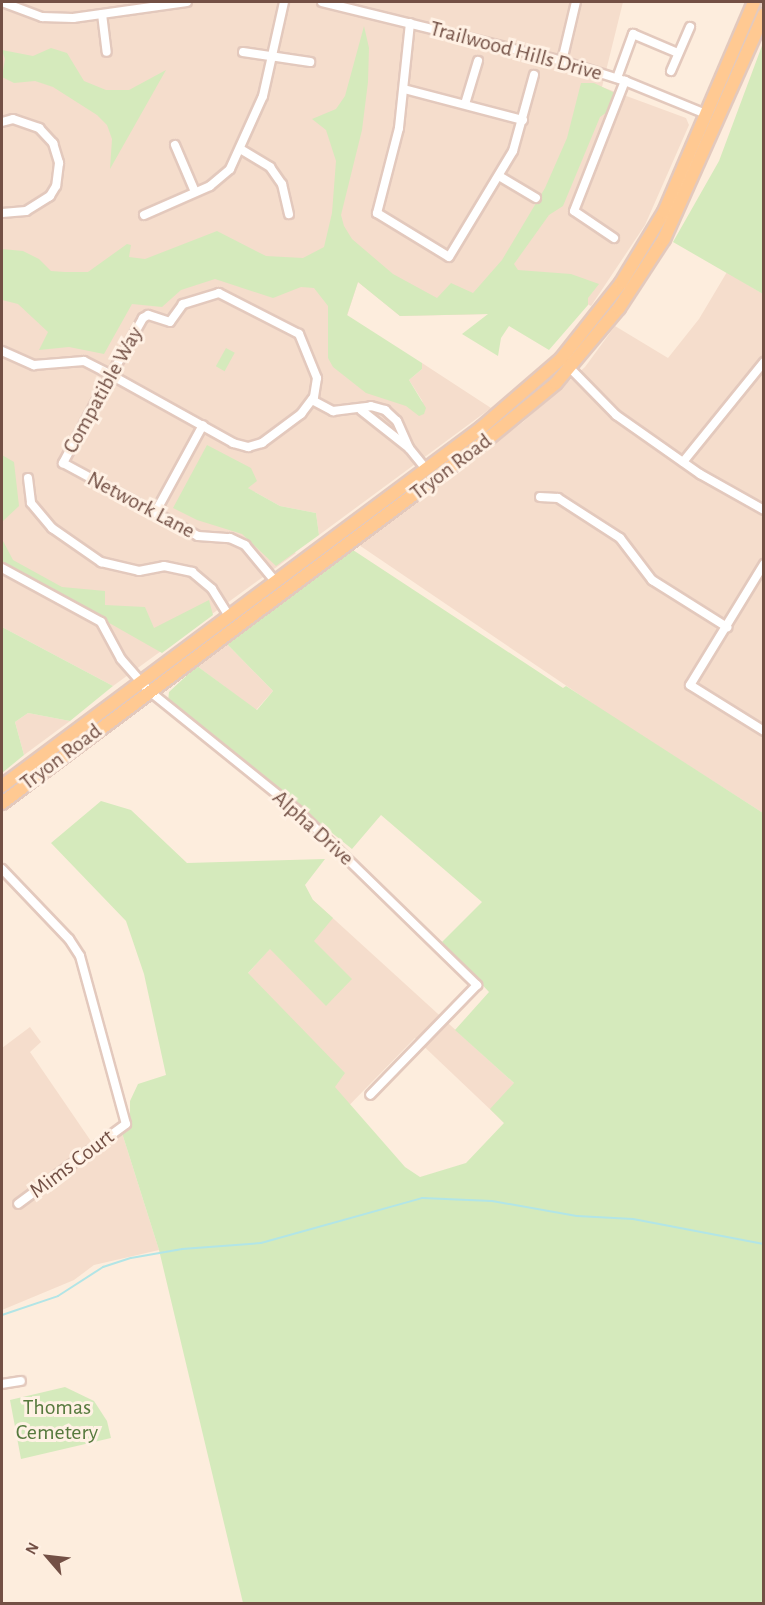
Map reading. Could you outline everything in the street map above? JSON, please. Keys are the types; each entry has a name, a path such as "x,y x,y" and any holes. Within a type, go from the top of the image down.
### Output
{"main road":[{"name":"Tryon Road","path":"2,803 229,616 524,394 561,358 609,300 642,251 671,198 754,2"},
{"name":"Tryon Road","path":"2,786 497,433 569,368 637,283 689,190 764,14"},
{"path":"689,190 709,129 706,114"}],"street":[{"path":"2,2 42,17 102,14 187,2"},
{"path":"144,214 223,177 242,150 263,96 284,2"},
{"name":"Trailwood Hills Drive","path":"322,2 621,79 706,114"},
{"path":"562,62 576,2"},
{"path":"102,14 107,52"},
{"path":"410,23 404,89 377,213 449,257 499,176 523,120 534,75"},
{"path":"671,71 690,27"},
{"path":"614,238 573,211 621,79 633,34 678,53"},
{"path":"243,52 310,62"},
{"path":"465,104 478,61"},
{"path":"404,89 523,120"},
{"path":"2,122 13,119 39,128 53,143 59,162 56,186 50,196 26,211 2,213"},
{"path":"175,145 195,192"},
{"path":"242,150 270,167 282,183 289,214"},
{"path":"499,176 536,198"},
{"name":"Compatible Way","path":"63,463 143,318 154,314 170,322 183,304 219,293 299,334 317,378 312,400"},
{"path":"2,351 34,365 78,360 111,375 233,443 252,447 301,414 312,400 329,410 361,410 371,406 389,414 403,431 409,448"},
{"path":"561,358 606,407 683,462 764,510"},
{"path":"683,462 764,362"},
{"path":"361,410 409,448 426,469"},
{"path":"155,513 203,425"},
{"name":"Network Lane","path":"63,463 200,537 225,537 245,545 275,581"},
{"path":"28,478 31,503 52,528 101,562 139,571 164,566 192,572 212,589 229,616"},
{"path":"540,497 558,498 620,538 646,576 727,627"},
{"path":"764,564 690,685 764,731"},
{"name":"Alpha Drive","path":"2,568 101,621 121,659 144,686 298,811 477,985 370,1095"},
{"name":"Mims Court","path":"2,869 69,939 80,956 126,1124 18,1204"},
{"path":"2,1384 21,1381"}],"shaded area":[{"path":"2,2 623,2 602,87 686,118 689,125 645,225 591,306 531,275 490,314 400,316 358,282 337,347 423,402 409,380 422,369 422,363 491,408 319,535 316,513 280,506 224,475 196,496 296,553 113,686 2,627"},
{"path":"727,272 763,294 763,813 608,714 359,545 523,422 585,367 615,326 668,358 699,319"},
{"path":"226,643 273,691 256,710 197,666"},
{"path":"28,713 70,721 24,755 15,722"},
{"path":"313,900 539,1106 597,1211 415,1038 326,1129 209,1017"},
{"path":"30,1027 41,1042 30,1052 97,1150 122,1133 159,1250 94,1265 74,1280 2,1310 2,1048"}],"green space":[{"path":"364,26 369,48 368,82 362,130 341,215 344,226 352,239 393,274 437,298 451,283 473,293 502,260 545,188 567,138 581,83 594,83 615,93 610,110 600,117 563,206 549,215 514,264 518,270 571,274 599,284 588,298 588,305 549,350 509,326 501,338 498,356 462,334 488,314 400,316 358,282 347,315 422,363 422,369 409,380 426,408 424,414 419,416 406,406 366,393 333,367 328,358 328,306 314,288 301,287 273,298 215,279 181,290 162,307 132,304 104,354 69,347 39,350 48,332 18,304 2,300 2,249 23,251 39,259 51,271 88,272 127,244 131,245 129,257 145,259 217,231 266,256 303,258 324,247 332,213 336,161 326,130 312,119 336,109 345,96"},
{"path":"763,43 764,294 673,242 719,161"},
{"path":"51,48 67,53 84,81 106,90 129,90 166,70 110,169 112,139 107,125 97,115 53,87 35,81 14,83 2,77 5,59 2,50 33,56"},
{"path":"226,348 235,353 225,371 216,366"},
{"path":"207,445 251,468 257,481 248,488 280,506 316,513 319,535 276,566 242,534 197,520 173,508"},
{"path":"2,455 14,462 19,506 2,522"},
{"path":"2,539 13,560 62,587 105,591 105,605 145,607 154,628 209,600 213,615 162,653 2,562"},
{"path":"353,550 563,688 566,686 763,813 763,1603 243,1603 159,1250 122,1133 130,1127 130,1101 138,1084 166,1075 144,974 126,921 51,843 101,801 131,810 187,863 325,859 305,885 313,900 333,918 314,941 352,979 326,1006 270,949 248,973 345,1073 335,1087 405,1167 420,1177 466,1163 504,1123 490,1109 514,1083 455,1030 489,992 442,942 482,902 381,815 352,849 168,701 169,692 197,666 257,710 273,691 226,643"},
{"path":"2,627 113,686 70,721 28,713 15,722 24,755 2,773"},
{"name":"Thomas Cemetery","path":"65,1387 94,1401 107,1421 111,1438 21,1459 10,1400"}],"waterway":[{"path":"2,1315 58,1296 103,1267 131,1258 182,1249 261,1243 422,1198 492,1201 577,1216 633,1219 764,1244"}]}
